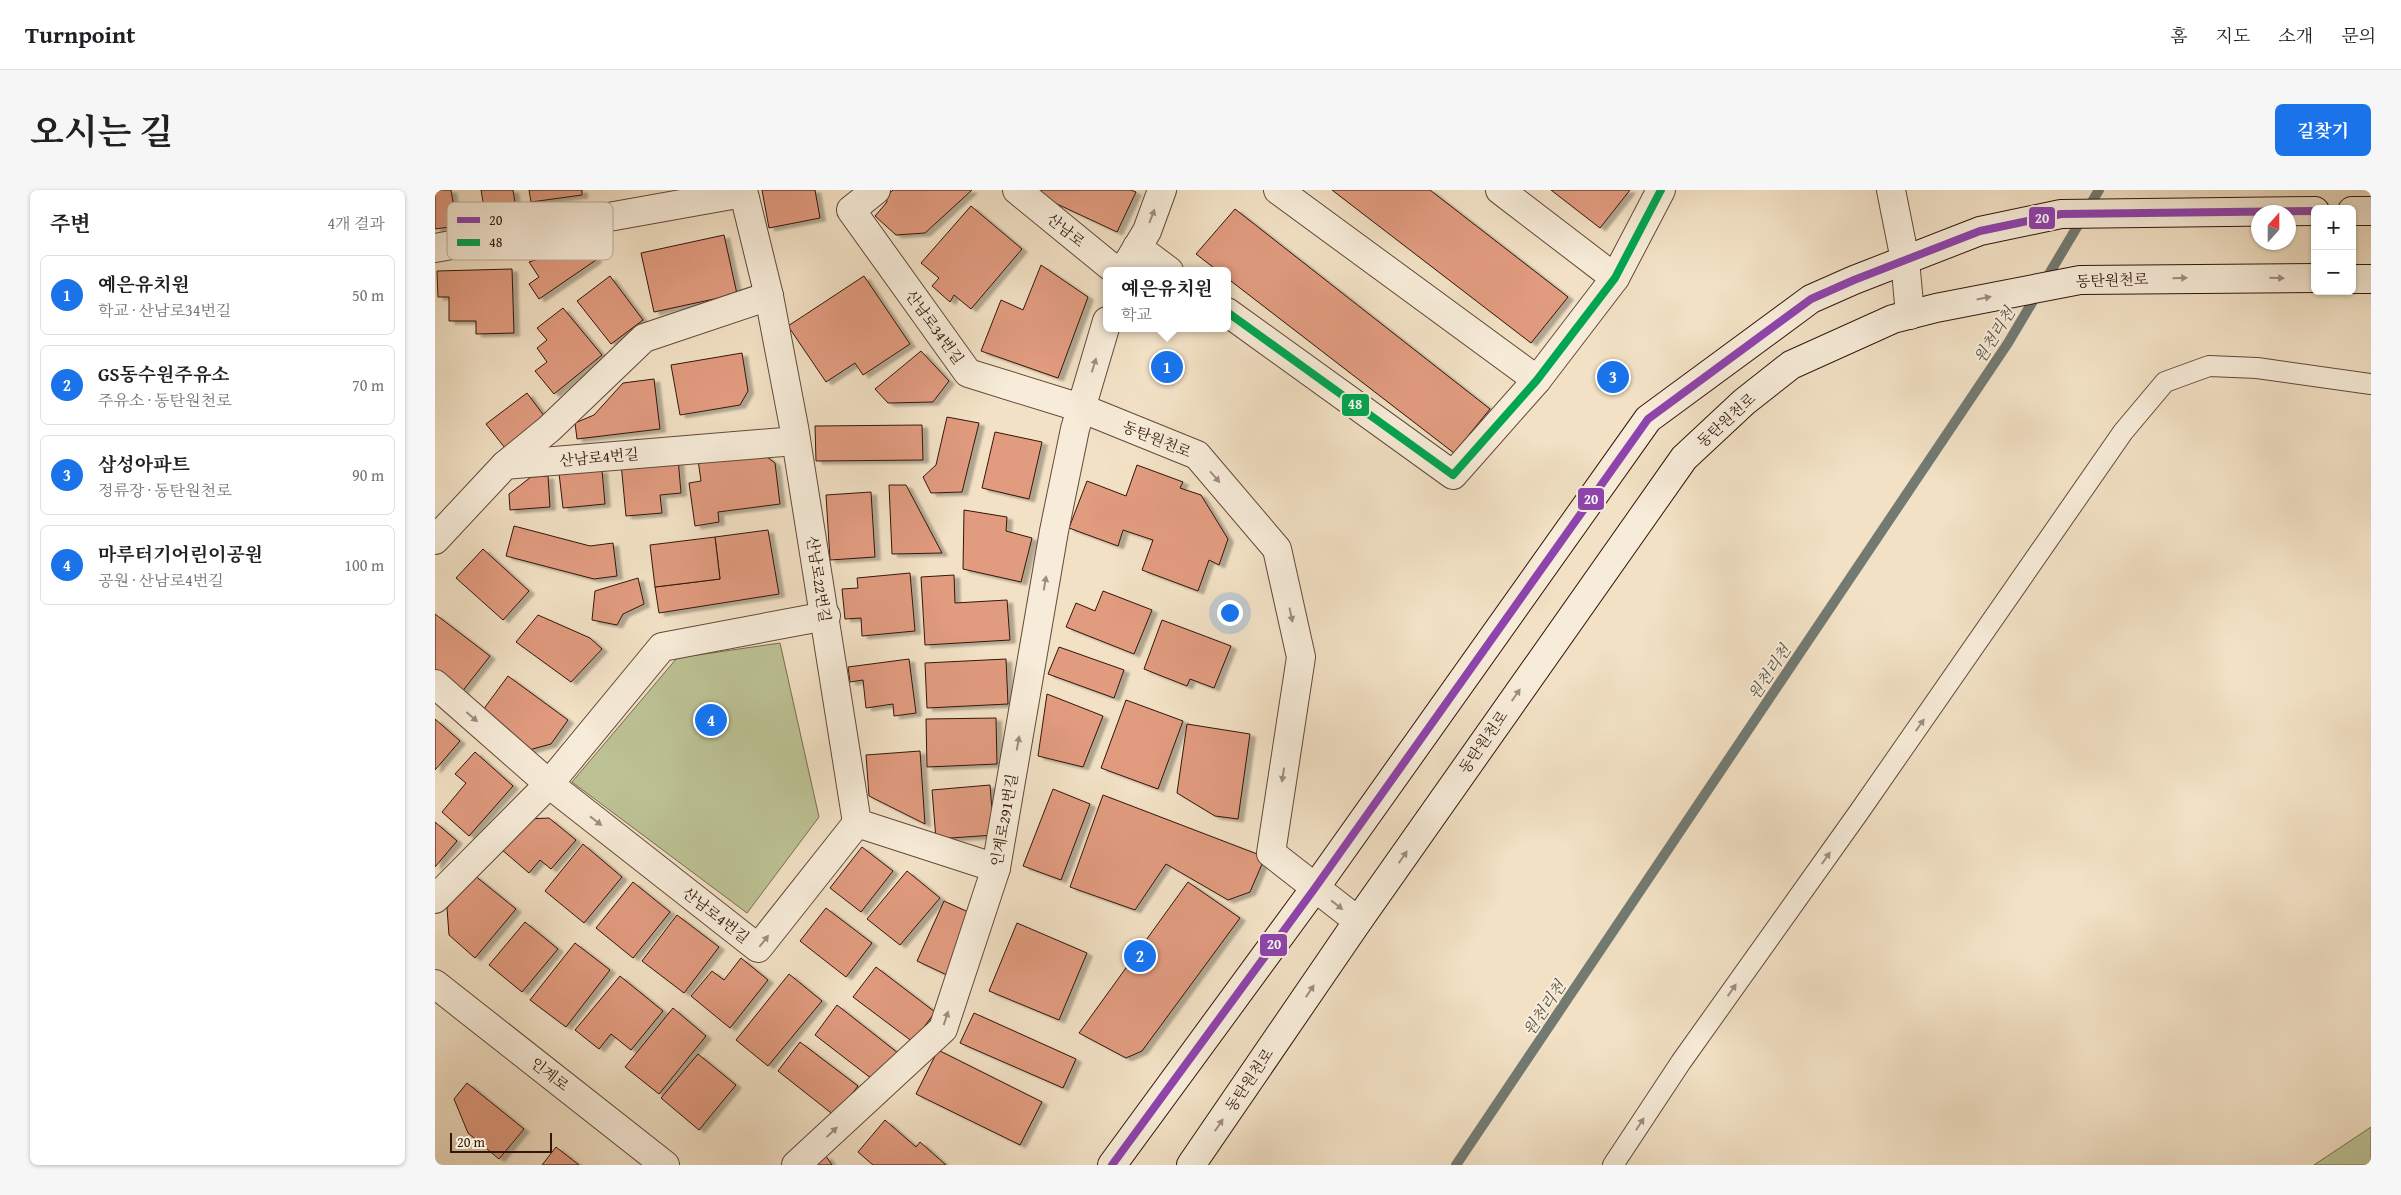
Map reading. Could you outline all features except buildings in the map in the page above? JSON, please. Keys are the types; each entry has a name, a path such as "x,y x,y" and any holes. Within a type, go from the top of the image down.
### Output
{"street":[{"name":"산남로34번길","path":"876,190 851,210 967,373 1081,408"},
{"name":"산남로","path":"1017,190 1111,267"},
{"path":"1125,267 1147,231 1162,190"},
{"path":"1279,190 1537,380"},
{"path":"1500,190 1615,278"},
{"path":"1231,315 1453,475 1537,380 1615,278 1661,190"},
{"path":"1891,190 1905,260 1910,315"},
{"name":"산남로22번길","path":"613,215 743,191 769,296 796,441 857,823"},
{"path":"1112,1165 1315,888 1648,419 1811,299 1980,231 2061,214 2311,211"},
{"path":"2356,211 2371,211"},
{"path":"1137,247 1164,267"},
{"name":"동탄원천로","path":"1191,1165 1358,921 1684,458 1744,402 1791,365 1893,319 1936,308 2080,280 2311,278"},
{"path":"2356,279 2371,279"},
{"path":"435,540 505,465 549,428 644,338 769,296"},
{"path":"1081,408 1104,332"},
{"name":"인계로291번길","path":"796,1165 943,1029 997,868 1054,531 1081,408"},
{"name":"동탄원천로","path":"1081,408 1197,456 1277,549 1301,657 1271,854 1358,921"},
{"name":"산남로4번길","path":"505,465 796,441"},
{"path":"435,899 549,784 663,647 825,616"},
{"name":"산남로4번길","path":"435,684 549,784 758,948 857,823"},
{"path":"857,823 997,868"},
{"name":"인계로","path":"435,984 665,1165"}],"lane":[{"path":"1613,1165 1681,1062 1859,812 2123,432 2165,382 2209,366 2257,368 2371,384"}],"green space":[{"path":"780,643 819,817 747,913 572,782 677,658"},
{"path":"2371,1127 2371,1165 2314,1165"}],"waterway":[{"name":"원천리천","path":"1456,1165 2008,343 2099,190"}],"transit line":[{"name":"48","path":"1231,315 1453,475 1537,380 1615,278 1661,190"},
{"name":"20","path":"1112,1165 1315,888 1648,419 1811,299 1854,280 1980,231 2061,214 2311,211"}],"place":[{"name":"예은유치원","path":"1167,367"},
{"name":"삼성아파트","path":"1613,377"},
{"name":"마루터기어린이공원","path":"711,720"},
{"name":"GS동수원주유소","path":"1140,956"}]}
